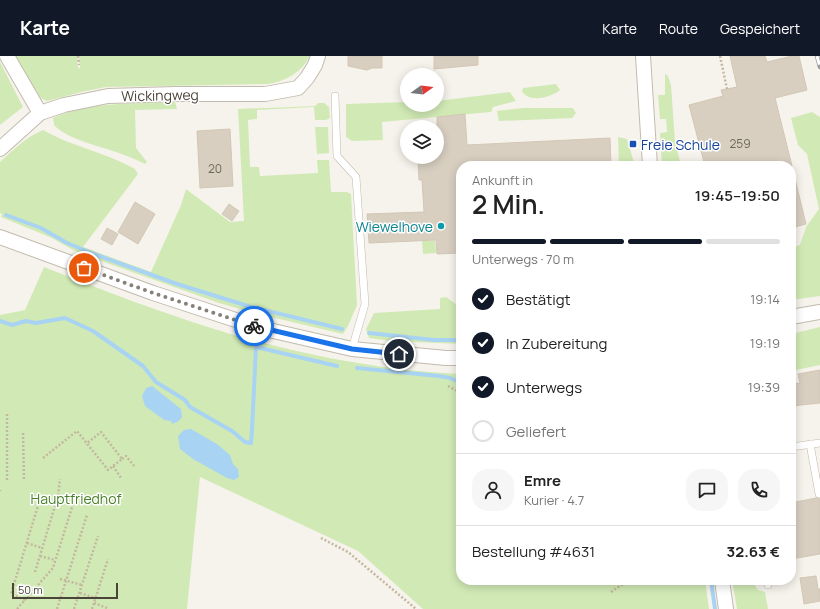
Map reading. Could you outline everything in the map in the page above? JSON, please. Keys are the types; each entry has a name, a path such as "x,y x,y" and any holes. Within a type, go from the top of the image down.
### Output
{"street":[{"path":"7,56 40,113"},
{"name":"Wickingweg","path":"0,149 40,113 64,105 108,96 265,94 298,88 307,78 318,56"},
{"path":"643,56 650,161"},
{"path":"0,237 153,293 260,328 352,349 456,358"},
{"path":"796,316 820,312"},
{"path":"723,585 726,609"}],"lane":[{"path":"335,96 337,156 356,177 365,304 352,349"},
{"path":"796,446 820,443"},
{"path":"810,444 819,494"}],"path":[{"path":"78,56 79,65"},
{"path":"720,56 727,89"},
{"path":"448,386 456,390"},
{"path":"6,412 6,480"},
{"path":"44,458 77,431 108,470 126,456 135,467"},
{"path":"86,444 101,432 122,459"},
{"path":"23,433 24,480"},
{"path":"113,466 121,478"},
{"path":"35,572 58,496 60,479"},
{"path":"25,600 11,594 41,496"},
{"path":"17,609 53,568 74,501"},
{"path":"57,609 87,515"},
{"path":"74,609 98,536"},
{"path":"321,538 348,552 416,609"},
{"path":"26,543 42,548"},
{"path":"40,556 55,560"},
{"path":"92,609 108,559"},
{"path":"60,579 82,585"},
{"path":"611,592 622,585"},
{"path":"80,593 95,598"},
{"path":"94,603 107,608"}],"green space":[{"path":"14,56 77,56 78,68 80,68 79,56 310,56 298,72 281,81 268,84 106,87 47,101 40,98"},
{"path":"0,62 23,107 0,125"},
{"path":"665,74 668,76 671,85 675,141 680,161 662,161 660,133 667,132 666,119 660,119 658,95 665,95"},
{"path":"556,84 560,90 546,97 529,97 522,91 523,88"},
{"path":"510,92 516,101 493,107 491,112 382,122 383,140 352,141 346,137 346,104 400,102 400,112 444,112 444,100"},
{"path":"175,102 177,109 135,110 136,148 147,162 145,164 122,154 76,139 67,135 54,125 53,118 82,109 113,104"},
{"path":"318,103 324,103 329,107 330,118 326,120 315,120 314,107 257,110 257,119 248,120 250,167 259,167 260,176 318,173 317,160 329,160 331,192 347,192 351,194 357,305 343,334 254,313 219,303 90,257 73,250 52,238 1,217 0,162 25,140 43,130 66,141 124,163 135,169 138,174 83,247 151,272 181,205 186,189 230,222 244,221 238,109 315,106"},
{"path":"523,108 573,108 576,113 572,118 499,121 497,111"},
{"path":"812,112 820,117 820,296 796,299 796,246 800,245 806,227 819,209 807,154 798,145 791,118"},
{"path":"315,127 328,127 329,153 317,154"},
{"path":"618,137 627,139 634,161 619,161"},
{"path":"422,241 435,241 436,253 423,254"},
{"name":"Hauptfriedhof","path":"44,267 120,297 166,313 237,336 274,346 349,362 424,372 456,374 456,585 706,585 709,609 423,609 358,551 200,477 187,609 0,609 0,315 25,310"},
{"path":"446,297 456,304 456,344 391,341 369,338 366,329 374,313 440,309 440,298"},
{"path":"820,327 820,365 796,370 796,333"},
{"path":"733,585 754,585 758,590 765,592 768,609 737,609"}],"water":[{"path":"152,386 181,409 182,417 179,421 172,424 171,421 164,420 145,406 142,396 146,388"},
{"path":"191,429 217,444 230,455 233,464 238,469 239,477 234,480 227,478 193,459 180,449 178,436 184,430"}],"building":[{"path":"348,56 382,56 382,68 372,68 367,70 348,66"},
{"path":"434,56 478,56 478,65 434,68"},
{"path":"730,56 765,56 767,62 792,56 799,56 807,90 775,98 791,161 704,161 689,105 723,96 721,90 737,87"},
{"path":"465,114 467,145 610,138 611,161 456,161 456,253 437,254 436,240 369,243 367,214 424,212 422,180 419,180 418,164 444,164 444,120 437,120 437,117"},
{"path":"230,129 233,186 200,188 197,131"},
{"path":"796,183 806,224 796,227"},
{"path":"135,202 155,214 138,244 118,232"},
{"path":"229,204 239,211 232,221 222,214"},
{"path":"107,228 118,234 112,245 101,239"},
{"path":"820,370 820,403 796,405 796,384 800,383 798,374"},
{"path":"816,498 820,499 820,554 796,558 796,502"},
{"path":"816,576 818,589 820,589 820,601 804,604 800,578"}],"waterway":[{"path":"6,215 41,228 67,243 94,254 177,284 248,306 342,329"},
{"path":"0,321 12,325 26,321 36,323 65,318 93,331 143,366 156,382 185,400 190,407 232,431 245,442 251,443 256,347 337,366"},
{"path":"369,333 434,340 456,340"},
{"path":"357,368 439,376 456,381"},
{"path":"712,585 715,609"}],"railway":[{"path":"817,56 820,67"}],"way so far":[{"path":"84,268 153,293 254,326"}],"place":[{"name":"Freie Schule","path":"633,144"},
{"name":"Wiewelhove","path":"441,226"}],"route":[{"path":"254,326 352,349 399,354"}]}
